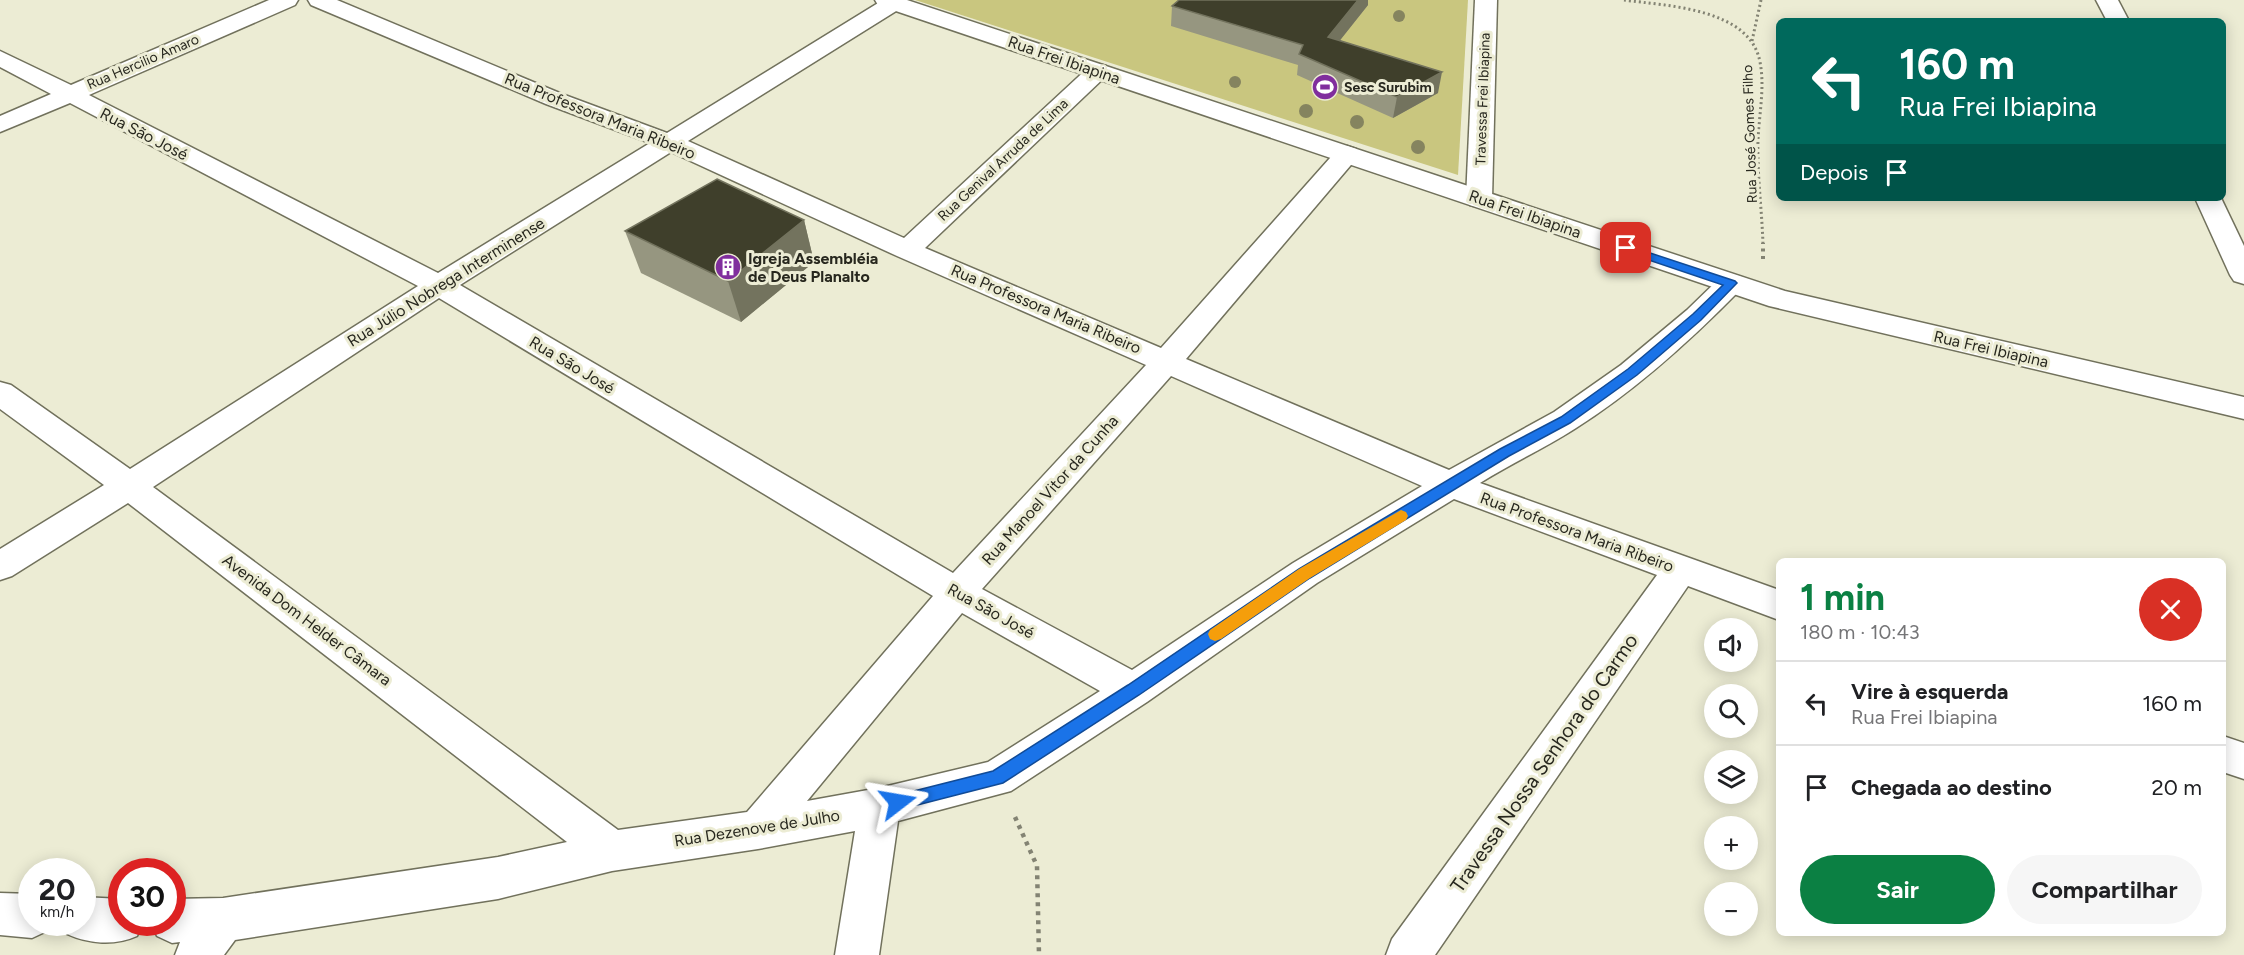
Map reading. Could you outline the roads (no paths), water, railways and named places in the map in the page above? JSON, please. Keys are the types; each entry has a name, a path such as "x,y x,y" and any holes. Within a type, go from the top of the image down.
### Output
{"street":[{"name":"Rua Hercilio Amaro","path":"0,125 287,0"},
{"name":"Rua Professora Maria Ribeiro","path":"319,0 554,99 669,142 907,250 1451,485 1679,571 1776,604"},
{"name":"Travessa Frei Ibiapina","path":"1479,199 1486,0"},
{"path":"2107,0 2116,18"},
{"name":"Rua Júlio Nobrega Interminense","path":"0,566 129,486 439,285 890,1"},
{"name":"Rua Frei Ibiapina","path":"890,1 1779,299 2244,408"},
{"name":"Rua São José","path":"0,58 439,285 957,593 1133,690"},
{"name":"Rua Genival Arruda de Lima","path":"907,250 1098,71"},
{"name":"Rua Manoel Vitor da Cunha","path":"758,830 957,593 1167,361 1347,154"},
{"path":"2209,201 2244,274"},
{"name":"Rua Dezenove de Julho","path":"186,921 222,920 498,878 612,851 758,830 879,807 997,778 1133,690 1305,573 1504,452 1565,420 1632,372 1697,317 1743,287"},
{"name":"Avenida Dom Helder Câmara","path":"0,393 129,486 612,851"},
{"name":"Travessa Nossa Senhora do Carmo","path":"1408,955 1679,571"},
{"path":"2226,755 2244,761"},
{"path":"857,955 879,807"},
{"path":"0,914 18,915"},
{"path":"196,955 222,920"}],"place":[{"name":"Sesc Surubim","path":"1325,87"},
{"name":"Igreja Assembléia de Deus Planalto","path":"728,267"}]}
